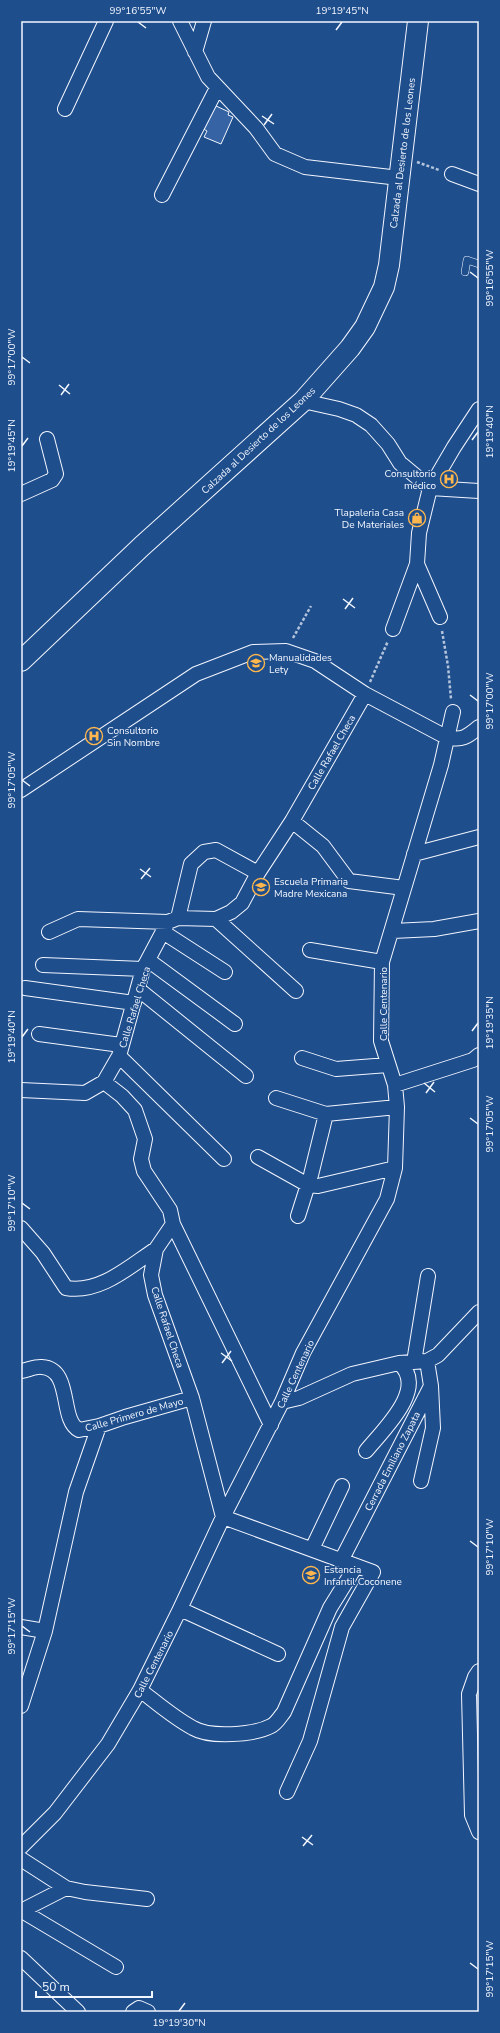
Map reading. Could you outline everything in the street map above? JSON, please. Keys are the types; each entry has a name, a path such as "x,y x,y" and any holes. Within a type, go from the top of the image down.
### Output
{"street":[{"path":"65,109 106,21"},
{"path":"180,21 208,77 256,128 275,154 305,167 398,178"},
{"path":"195,52 204,21"},
{"name":"Calzada al Desierto de los Leones","path":"21,661 142,546 303,401 350,348 365,327 376,307 384,287 389,265 398,178 402,157 418,21"},
{"path":"162,195 218,88"},
{"path":"452,174 479,184"},
{"path":"303,401 339,409 356,415 371,425 388,444 400,463 430,488 479,491"},
{"path":"392,629 417,564 419,533 430,488 454,447 479,409"},
{"path":"21,494 52,480 56,474 47,439"},
{"path":"417,564 440,617"},
{"path":"21,790 196,674 253,652 286,651 314,661 365,694 446,737 458,740 470,734 479,727"},
{"name":"Calle Rafael Checa","path":"104,1082 120,1051 146,964 170,924 216,919 231,912 242,903 258,873 292,821 365,694"},
{"name":"Calle Centenario","path":"21,1847 54,1813 108,1744 140,1690 223,1517 271,1425 303,1353 387,1199 395,1168 397,1107 394,1085 381,1040 382,962 393,931 404,888 441,765 446,737 453,712"},
{"path":"292,821 323,846 349,882 404,888"},
{"path":"414,854 479,837"},
{"path":"170,924 192,864 204,852 216,850 258,873"},
{"path":"49,932 78,919 170,924 225,972"},
{"path":"216,919 296,991"},
{"path":"393,931 434,929 479,921"},
{"path":"310,950 382,962"},
{"path":"43,965 146,964 235,1024"},
{"path":"25,988 134,1003"},
{"path":"138,989 246,1076"},
{"path":"39,1034 120,1051 224,1159"},
{"path":"394,1085 473,1060 479,1055"},
{"path":"302,1058 336,1070 388,1065"},
{"path":"21,1090 85,1093 104,1082 122,1096 134,1110 145,1139 141,1159 144,1171 170,1210 173,1224 271,1425"},
{"path":"276,1098 326,1114 397,1107"},
{"path":"298,1216 308,1185 326,1114"},
{"path":"258,1157 308,1185 318,1186 395,1168"},
{"name":"Calle Rafael Checa","path":"173,1224 156,1249 151,1275 155,1295 192,1398 223,1517"},
{"path":"21,1228 43,1253 66,1288 77,1290 90,1288 108,1281 156,1249"},
{"path":"421,1481 433,1428 430,1386 420,1361 428,1276"},
{"path":"282,1402 299,1398 352,1374 399,1363 420,1361 438,1355 479,1312"},
{"path":"366,1451 403,1405 408,1393 408,1378 405,1368 399,1363"},
{"name":"Calle Primero de Mayo","path":"21,1371 41,1367 50,1368 60,1380 71,1420 76,1428 82,1430 192,1398"},
{"name":"Cerrada Emiliano Zapata","path":"342,1559 430,1386"},
{"path":"21,1706 44,1630 76,1492 99,1426"},
{"path":"312,1549 342,1486"},
{"path":"223,1517 342,1559 373,1572 342,1628 310,1741 287,1792"},
{"path":"140,1690 193,1729 209,1733 260,1730 273,1726 284,1712 330,1608 356,1566"},
{"path":"180,1609 278,1654"},
{"path":"21,1627 44,1630"},
{"path":"479,1671 475,1677 469,1694 472,1816 479,1832"},
{"path":"21,1859 66,1888 85,1892 147,1899"},
{"path":"21,1911 66,1888"},
{"path":"21,1911 116,1967"},
{"path":"21,1958 78,2012"},
{"path":"133,2012 139,2008 148,2012"}],"lane":[{"path":"465,272 467,260 479,264"}],"path":[{"path":"402,157 452,174"},
{"path":"286,651 311,606"},
{"path":"440,617 448,666 453,712"},
{"path":"365,694 392,629"}],"building":[{"path":"214,105 229,112 228,115 233,117 221,144 204,137 207,131 202,128"}],"place":[{"name":"Consultorio médico","path":"449,479"},
{"name":"Tlapaleria Casa De Materiales","path":"417,518"},
{"name":"Manualidades Lety","path":"256,663"},
{"name":"Consultorio Sin Nombre","path":"94,736"},
{"name":"Escuela Primaria Madre Mexicana","path":"261,887"},
{"name":"Estancia Infantil Coconene","path":"311,1575"}]}
